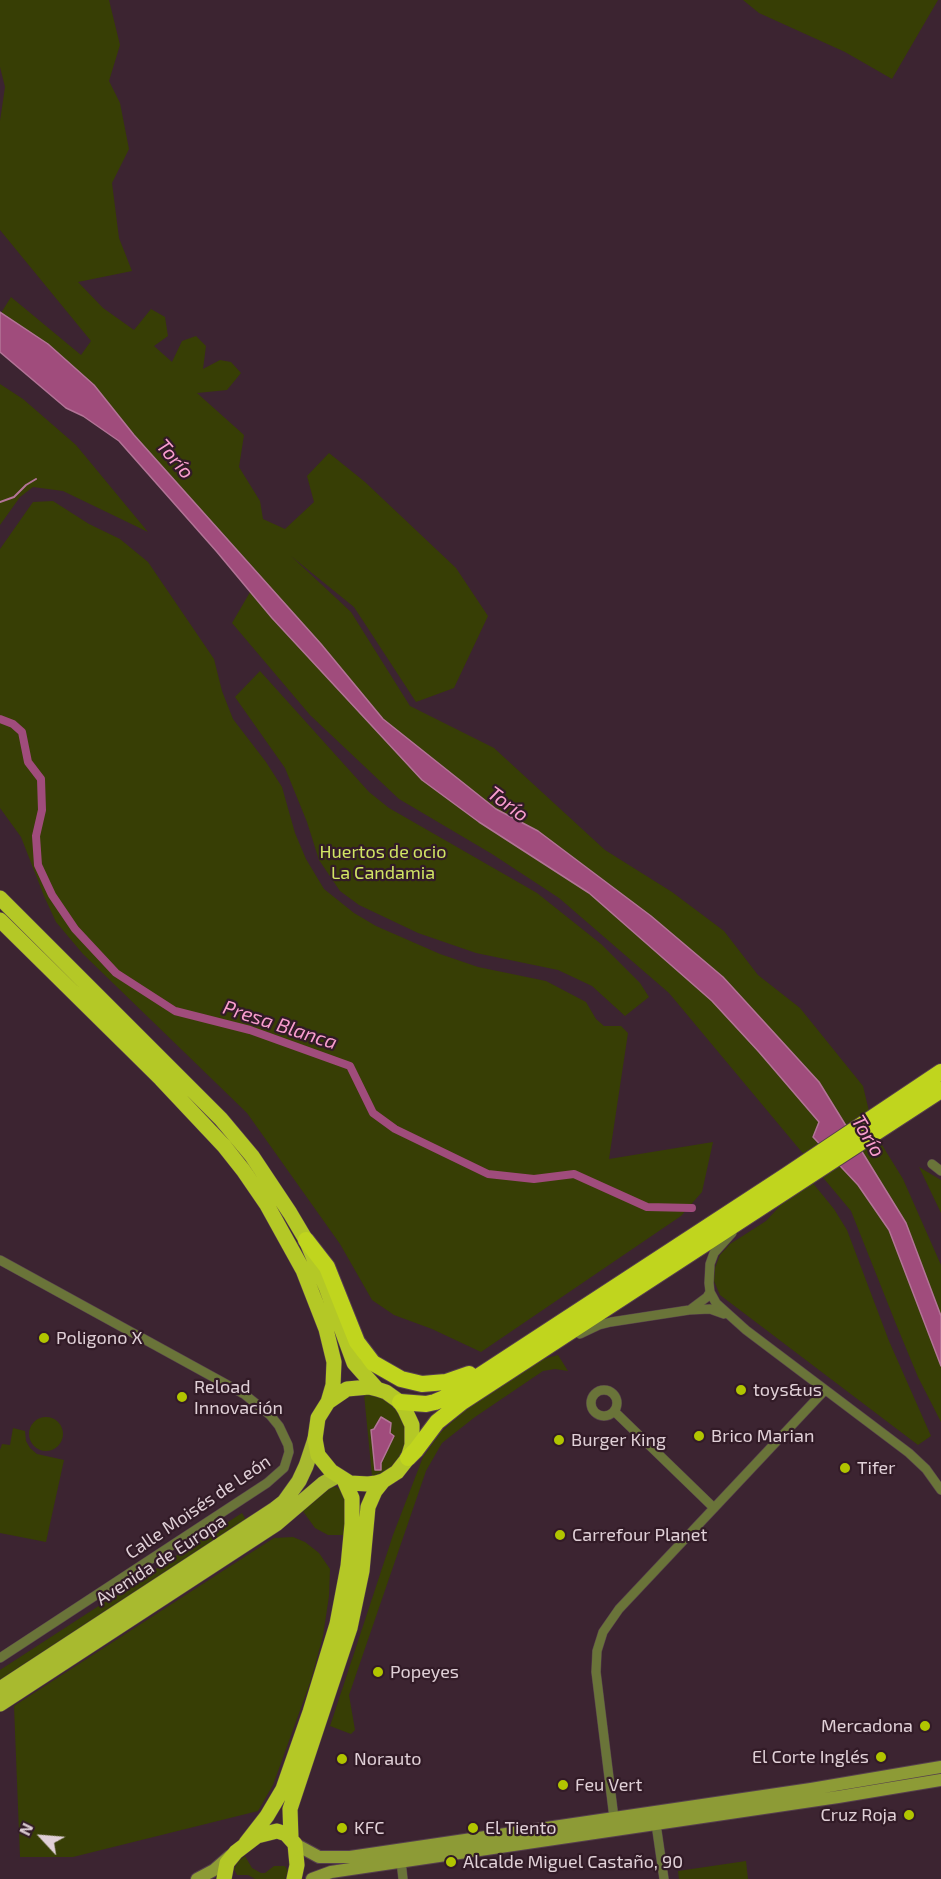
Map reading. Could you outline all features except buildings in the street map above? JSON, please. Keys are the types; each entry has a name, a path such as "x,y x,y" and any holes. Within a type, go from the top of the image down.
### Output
{"highway":[{"path":"0,898 220,1119 258,1164 276,1189 306,1240 327,1267 357,1342 364,1353 381,1369 411,1382 435,1384 457,1379 483,1366 503,1360"},
{"path":"0,920 161,1079 224,1146 249,1179 267,1205 303,1270 324,1322 334,1362 333,1385 328,1402 318,1418 315,1439 318,1455 325,1466 340,1478 352,1498 348,1566 337,1624 283,1789 267,1816 227,1863 224,1879"},
{"path":"400,1402 435,1402 790,1180 917,1096 941,1072"},
{"path":"917,1096 941,1090"},
{"path":"294,1879 297,1865 290,1809 350,1628 362,1571 368,1507 375,1491 383,1481 397,1472 447,1413 758,1209 790,1180"},
{"path":"306,1240 326,1287 349,1353 359,1371 377,1389"},
{"path":"328,1402 347,1389 369,1386 386,1392 400,1402 410,1418 413,1432 408,1458"},
{"path":"340,1478 369,1484 383,1481"},
{"path":"241,1847 257,1836 277,1831 293,1841"}],"main road":[{"name":"Avenida de Europa","path":"0,1689 284,1502 299,1481 315,1439"},
{"name":"Avenida de Europa","path":"0,1704 276,1524 324,1483 340,1478"},
{"path":"293,1841 319,1857 350,1857 812,1789 941,1767"},
{"path":"312,1879 331,1872 941,1780"},
{"path":"197,1879 214,1870 241,1847"}],"street":[{"path":"932,1164 941,1171"},
{"path":"758,1209 721,1244 714,1254 708,1275 710,1292 716,1303 727,1315 909,1453 926,1469 941,1490"},
{"name":"Calle Moisés de León","path":"0,1260 244,1394 270,1414 279,1426 289,1452 284,1468 273,1478 0,1658"},
{"path":"689,1310 699,1304 710,1292"},
{"path":"545,1347 561,1344 599,1325 689,1310 710,1309 727,1315"},
{"path":"600,1832 608,1827 614,1818 596,1672 597,1652 603,1632 619,1609 825,1390"},
{"path":"614,1412 714,1509"},
{"path":"664,1879 656,1824 664,1814 673,1809"},
{"path":"614,1818 635,1826"},
{"path":"401,1861 403,1879"}],"green space":[{"path":"0,0 109,0 120,45 109,81 120,103 129,149 112,183 119,238 132,271 78,282 103,308 134,330 151,309 165,317 168,336 154,346 172,362 182,341 196,336 206,346 203,369 220,360 231,362 241,373 227,390 197,393 244,435 239,467 260,501 263,519 285,529 314,502 307,476 329,453 365,482 456,568 488,616 454,688 416,702 354,607 291,556 351,612 410,706 494,748 605,850 672,892 724,931 758,975 800,1008 863,1086 874,1132 903,1179 941,1265 941,1422 918,1377 851,1211 669,993 559,898 492,854 399,799 310,715 232,623 260,575 134,435 94,385 48,344 1,313 11,297 81,355 91,341 0,230 0,121 5,87 0,67"},
{"path":"743,0 938,0 892,79 845,52 759,13"},
{"path":"0,384 23,399 76,445 148,532 63,491 33,487 20,497 0,525"},
{"path":"53,501 89,524 120,539 148,562 214,659 222,691 233,719 282,787 295,833 306,859 324,889 354,913 376,926 440,954 478,967 546,981 586,1002 596,1019 604,1026 621,1026 628,1033 609,1159 713,1142 702,1192 681,1216 481,1352 432,1329 394,1315 372,1300 340,1244 247,1113 83,954 56,922 21,837 0,808 0,549 33,502"},
{"name":"Huertos de ocio La Candamia","path":"260,671 369,792 389,808 537,893 601,944 640,983 649,997 625,1016 592,986 558,970 476,953 418,933 359,905 340,891 319,860 307,822 285,768 235,697"},
{"path":"919,1167 941,1180 941,1213"},
{"path":"812,1182 834,1209 847,1230 889,1341 931,1436 918,1445 720,1295 714,1281 715,1268 720,1255 730,1244 766,1221 788,1197"},
{"path":"558,1355 568,1371 555,1369 543,1371 475,1417 442,1443 426,1471 349,1695 355,1730 351,1734 330,1726 393,1535 423,1457 440,1433 465,1410 543,1359"},
{"path":"364,1394 381,1397 392,1404 401,1414 405,1427 406,1440 395,1464 385,1472 372,1476"},
{"path":"46,1417 58,1422 63,1434 58,1446 46,1451 34,1446 29,1434 34,1422"},
{"path":"13,1428 25,1431 26,1441 37,1454 64,1460 46,1542 0,1533 0,1450 2,1444 10,1445"},
{"path":"331,1486 342,1489 346,1495 346,1535 328,1535 315,1528 302,1510"},
{"path":"242,1513 246,1520 0,1680 0,1670"},
{"path":"293,1537 305,1542 319,1553 330,1569 329,1596 323,1636 311,1680 273,1785 258,1811 73,1857 20,1857 14,1706 274,1538"},
{"path":"245,1856 252,1868 261,1873 265,1873 274,1866 285,1866 288,1871 285,1879 255,1879 248,1875 237,1875 234,1869 239,1860"},
{"path":"746,1861 748,1879 679,1879 678,1871"}],"shaded area":[{"path":"0,312 48,344 94,385 134,435 321,644 383,719 496,809 538,831 651,916 723,977 819,1082 906,1223 941,1316 941,1366 889,1230 858,1185 813,1137 819,1122 759,1052 712,1001 589,893 479,822 422,780 272,618 119,441 83,416 66,408 0,352"},
{"path":"381,1417 391,1423 390,1433 394,1436 381,1463 381,1470 375,1470 371,1430"}],"waterway":[{"path":"0,502 14,497 36,479"},
{"name":"Presa Blanca","path":"0,719 13,724 22,732 28,762 41,779 42,810 36,836 38,865 52,895 75,929 116,973 175,1011 250,1030 350,1066 373,1113 395,1129 488,1174 534,1179 574,1174 647,1207 692,1208"}],"place":[{"name":"Poligono X","path":"44,1338"},
{"name":"toys&us","path":"741,1390"},
{"name":"Reload Innovación","path":"182,1397"},
{"name":"Brico Marian","path":"699,1436"},
{"name":"Burger King","path":"559,1440"},
{"name":"Tifer","path":"845,1468"},
{"name":"Carrefour Planet","path":"560,1535"},
{"name":"Popeyes","path":"378,1672"},
{"name":"Mercadona","path":"925,1726"},
{"name":"El Corte Inglés","path":"881,1757"},
{"name":"Norauto","path":"342,1759"},
{"name":"Feu Vert","path":"563,1785"},
{"name":"Cruz Roja","path":"909,1815"},
{"name":"KFC","path":"342,1828"},
{"name":"El Tiento","path":"473,1828"},
{"name":"Alcalde Miguel Castaño, 90","path":"451,1862"}],"water label":[{"name":"Torío","path":"175,459"},
{"name":"Torío","path":"508,804"},
{"name":"Torío","path":"868,1136"}]}
